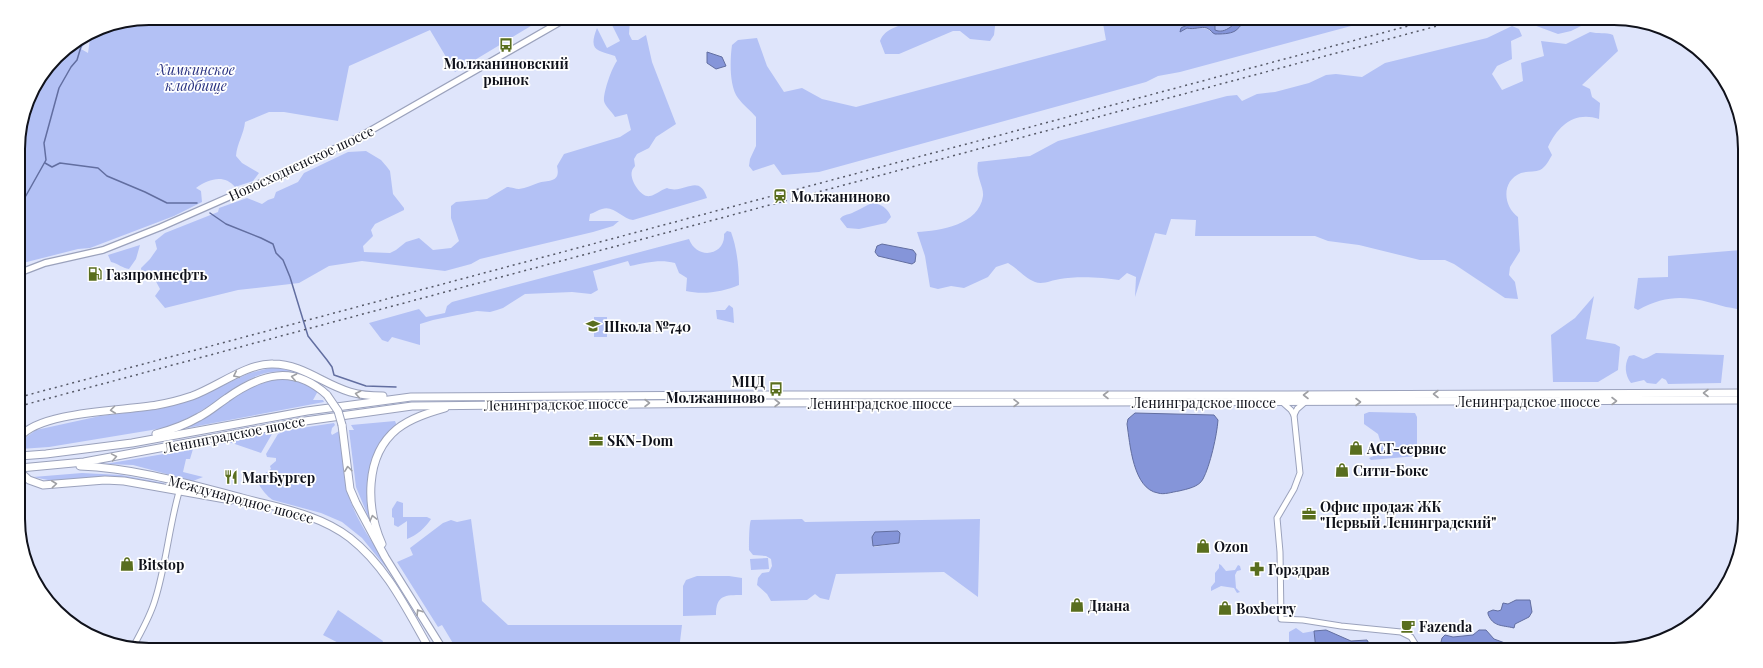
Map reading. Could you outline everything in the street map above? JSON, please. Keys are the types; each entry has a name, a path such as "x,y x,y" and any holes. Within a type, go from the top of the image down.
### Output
{"highway":[{"path":"25,431 34,426 75,415 173,402 192,396 251,368 272,364 285,364 297,368 350,392 366,396 411,397"},
{"path":"114,444 176,428 200,417 248,384 265,377 286,375 297,377 316,385 327,395 338,411 342,425 350,488 369,528 439,643"},
{"name":"Ленинградское шоссе","path":"25,456 132,443 307,410 411,397 1738,393"},
{"name":"Ленинградское шоссе","path":"25,468 84,462 305,421 412,406 731,403 1738,400"},
{"path":"392,568 375,527 371,511 371,486 373,471 389,438 406,423 430,412 454,405"},
{"name":"Международное шоссе","path":"61,465 117,468 136,471 283,509 317,519 333,526 365,551 386,575 426,643"},
{"path":"25,476 29,480 43,485 105,480 124,481 283,509"}],"main road":[{"name":"Новосходненское шоссе","path":"25,271 45,263 93,253 114,246 288,171 361,136 555,25"}],"street":[{"path":"1282,402 1292,410 1294,415 1300,473 1294,489 1277,518 1280,552 1281,619 1303,620 1340,626 1401,632 1411,637 1415,643"},
{"path":"1294,415 1297,409 1305,402"},
{"path":"135,642 155,600 170,525 180,492"}],"green space":[{"name":"Химкинское кладбище","path":"141,25 532,25 455,72 430,30 349,66 338,121 284,112 269,112 245,122 236,156 242,163 259,173 253,181 235,187 226,180 211,180 196,188 201,191 202,202 174,216 90,248 78,249 25,262 25,141 29,117 34,101 46,80 61,61 84,44 81,49 88,53 90,40 101,34 124,27"},
{"path":"612,25 630,25 629,34 632,40 638,40 646,35 652,62 676,124 656,137 649,148 637,154 634,159 635,166 632,170 632,179 636,187 643,194 650,196 667,188 679,189 695,185 700,186 704,190 707,198 633,220 614,210 606,208 602,209 590,214 589,221 619,221 613,226 593,232 480,259 471,264 445,271 362,261 329,266 299,283 238,290 165,308 155,296 160,289 153,276 142,275 141,268 157,249 155,241 165,233 218,212 219,208 247,198 262,204 274,198 276,192 298,182 304,173 348,152 366,151 381,160 390,171 393,194 404,208 404,210 375,224 371,230 373,236 363,246 364,252 390,253 406,242 419,238 433,250 451,248 459,241 451,218 451,206 456,202 487,199 507,187 519,189 553,180 556,178 558,171 557,166 564,154 620,137 631,130 627,114 615,117 604,101 608,80 617,61 615,56 599,51 594,45 593,41 597,28 607,48 620,41"},
{"path":"995,25 994,35 990,41 970,39 960,31 953,31 899,54 885,54 880,41 885,33 898,26"},
{"path":"1103,25 1187,25 1181,32 1187,28 1203,28 1211,32 1229,33 1235,31 1241,25 1355,25 1180,72 1158,76 1146,82 819,172 782,175 774,164 753,171 749,166 750,159 756,146 756,117 738,98 733,87 731,51 732,45 738,40 757,38 767,66 784,92 802,88 822,99 856,107 1106,40"},
{"path":"1211,25 1232,25 1225,30 1215,30"},
{"path":"1534,25 1583,25 1571,31 1558,34"},
{"path":"1512,26 1519,29 1522,36 1511,41 1512,59 1497,66 1492,74 1502,90 1523,81 1521,63 1544,56 1541,41 1566,44 1590,32 1608,34 1613,35 1618,51 1582,85 1590,89 1592,97 1600,103 1599,119 1582,117 1568,122 1552,139 1548,147 1552,155 1544,167 1538,171 1521,173 1510,182 1507,188 1506,194 1509,207 1518,217 1520,251 1510,267 1509,275 1515,282 1518,299 1505,298 1454,264 1445,260 1420,260 1359,245 1328,241 1315,236 1195,236 1196,220 1171,219 1166,235 1155,233 1135,297 1136,277 1127,273 1119,280 1073,277 1038,283 1028,278 1008,263 996,267 988,277 964,288 951,286 938,289 930,287 925,256 917,232 947,228 966,220 974,214 980,206 983,196 977,167 978,162 1030,156 1058,141 1227,96 1237,95 1242,101 1257,94 1275,92 1309,83 1326,75 1336,74 1362,77 1385,63 1487,38"},
{"path":"872,203 881,205 888,211 891,217 886,223 859,229 847,228 840,219 844,215 852,213"},
{"path":"727,231 731,232 735,245 739,285 726,289 706,293 686,291 687,278 679,273 675,263 658,261 630,266 628,261 593,271 598,290 591,294 572,292 525,294 503,308 490,312 477,311 420,324 420,345 392,337 388,342 382,340 369,323 419,309 426,317 445,313 447,306 452,302 689,239 693,246 698,250 704,253 710,253 716,251 720,247 724,234"},
{"path":"140,245 136,259 129,269 111,262 108,255"},
{"path":"1738,250 1738,310 1703,301 1682,298 1650,304 1638,310 1634,308 1638,278 1668,277 1668,256"},
{"path":"1594,296 1586,339 1615,344 1620,347 1618,370 1598,382 1553,382 1551,335 1575,318"},
{"path":"729,305 733,308 734,323 717,319 716,310 725,310"},
{"path":"594,317 607,317 607,337 594,337"},
{"path":"1656,353 1724,355 1721,383 1668,384 1666,380 1662,378 1656,384 1647,383 1644,380 1631,383 1627,377 1626,370 1626,363 1629,356 1634,355 1643,359"},
{"path":"270,368 279,368 302,373 277,371 256,376 200,412 164,428 49,447 25,449 25,438 36,430 100,416 159,409 188,401 250,373"},
{"path":"275,379 292,380 308,385 318,391 313,400 323,400 324,402 187,428 250,388"},
{"path":"1369,412 1415,413 1417,417 1417,456 1371,460 1369,458 1376,455 1382,447 1378,434 1364,424 1364,414"},
{"path":"395,421 397,426 369,476 367,499 370,521 356,487 349,430 354,430 351,425"},
{"path":"334,423 335,425 332,428 331,433 332,435 339,431 344,475 354,510 389,568 388,570 362,538 342,522 321,513 273,500 265,492 256,478 256,475 260,477 271,469 270,466 276,461 276,458 267,457 266,454 278,434 288,430"},
{"path":"270,432 272,434 261,453 229,442 222,444 219,442"},
{"path":"193,449 190,459 186,459 183,472 203,477 193,481 133,465 105,464"},
{"path":"82,473 121,475 164,483 164,486 48,480 33,477"},
{"path":"397,501 403,503 403,517 427,517 431,519 414,536 407,539 407,521 398,527 394,525 392,509"},
{"path":"471,519 482,601 508,625 682,625 680,643 453,643 442,625 438,627 397,562 413,555 410,548 443,523 451,520 457,522"},
{"path":"802,519 805,522 980,519 978,597 944,572 836,574 829,600 820,598 815,594 807,600 771,601 767,594 757,585 758,578 762,573 769,572 772,566 771,559 766,556 753,555 749,550 749,529 751,520","holes":["898,531 900,536 899,543 874,547 875,532"]},
{"path":"768,558 769,569 751,570 750,559"},
{"path":"1219,564 1226,571 1235,570 1238,565 1240,566 1241,570 1237,571 1235,575 1236,588 1240,592 1237,593 1234,588 1221,586 1211,591 1211,587 1215,582 1215,573 1219,568"},
{"path":"697,576 729,576 742,578 742,595 726,596 720,600 716,608 716,615 683,616 683,586 686,580"},
{"path":"338,610 383,641 382,643 338,643 323,635"},
{"path":"1296,628 1303,633 1314,631 1315,643 1289,643 1289,632"}],"shaded area":[{"path":"1188,25 1215,25 1215,30 1219,31 1223,31 1233,25 1241,25 1235,31 1225,34 1215,34 1207,28 1202,27 1192,29 1187,28 1180,32 1181,28"},
{"path":"707,52 722,57 726,66 716,69 707,63"},
{"path":"882,244 913,250 916,254 915,262 912,264 878,256 875,252 877,246"},
{"path":"1135,413 1214,415 1218,420 1215,442 1206,473 1199,484 1179,491 1163,494 1150,490 1143,483 1134,464 1127,424 1128,419"},
{"path":"898,531 900,533 899,543 873,546 872,537 875,532"},
{"path":"1516,600 1530,600 1532,612 1529,617 1515,624 1514,628 1498,625 1492,621 1488,612 1493,610 1501,610 1503,603 1508,604"},
{"path":"1326,630 1351,641 1367,640 1369,643 1315,643 1314,631"},
{"path":"1479,630 1486,630 1494,639 1505,643 1441,643 1442,638 1445,635 1453,637 1473,635"}],"waterway":[{"path":"25,197 46,160 44,143 59,88 71,67 77,60 81,45"},
{"path":"45,163 52,167 60,163 98,168 107,176 167,203 197,203"},
{"path":"210,213 226,224 273,244 276,253 283,260 290,277 308,336 332,367 334,375 366,386 396,387"}],"railway":[{"path":"25,396 1412,25"},
{"path":"25,405 1441,25"}],"place":[{"name":"Молжаниновский рынок","path":"506,45"},
{"name":"Молжаниново","path":"780,196"},
{"name":"Газпромнефть","path":"95,274"},
{"name":"Школа №740","path":"593,326"},
{"name":"МЦД Молжаниново","path":"776,389"},
{"name":"SKN-Dom","path":"596,440"},
{"name":"АСГ-сервис","path":"1356,448"},
{"name":"Сити-Бокс","path":"1342,470"},
{"name":"МагБургер","path":"231,477"},
{"name":"Офис продаж ЖК \"Первый Ленинградский\"","path":"1309,514"},
{"name":"Ozon","path":"1203,546"},
{"name":"Bitstop","path":"127,564"},
{"name":"Горздрав","path":"1257,569"},
{"name":"Диана","path":"1077,605"},
{"name":"Boxberry","path":"1225,608"},
{"name":"Fazenda","path":"1408,626"}]}
